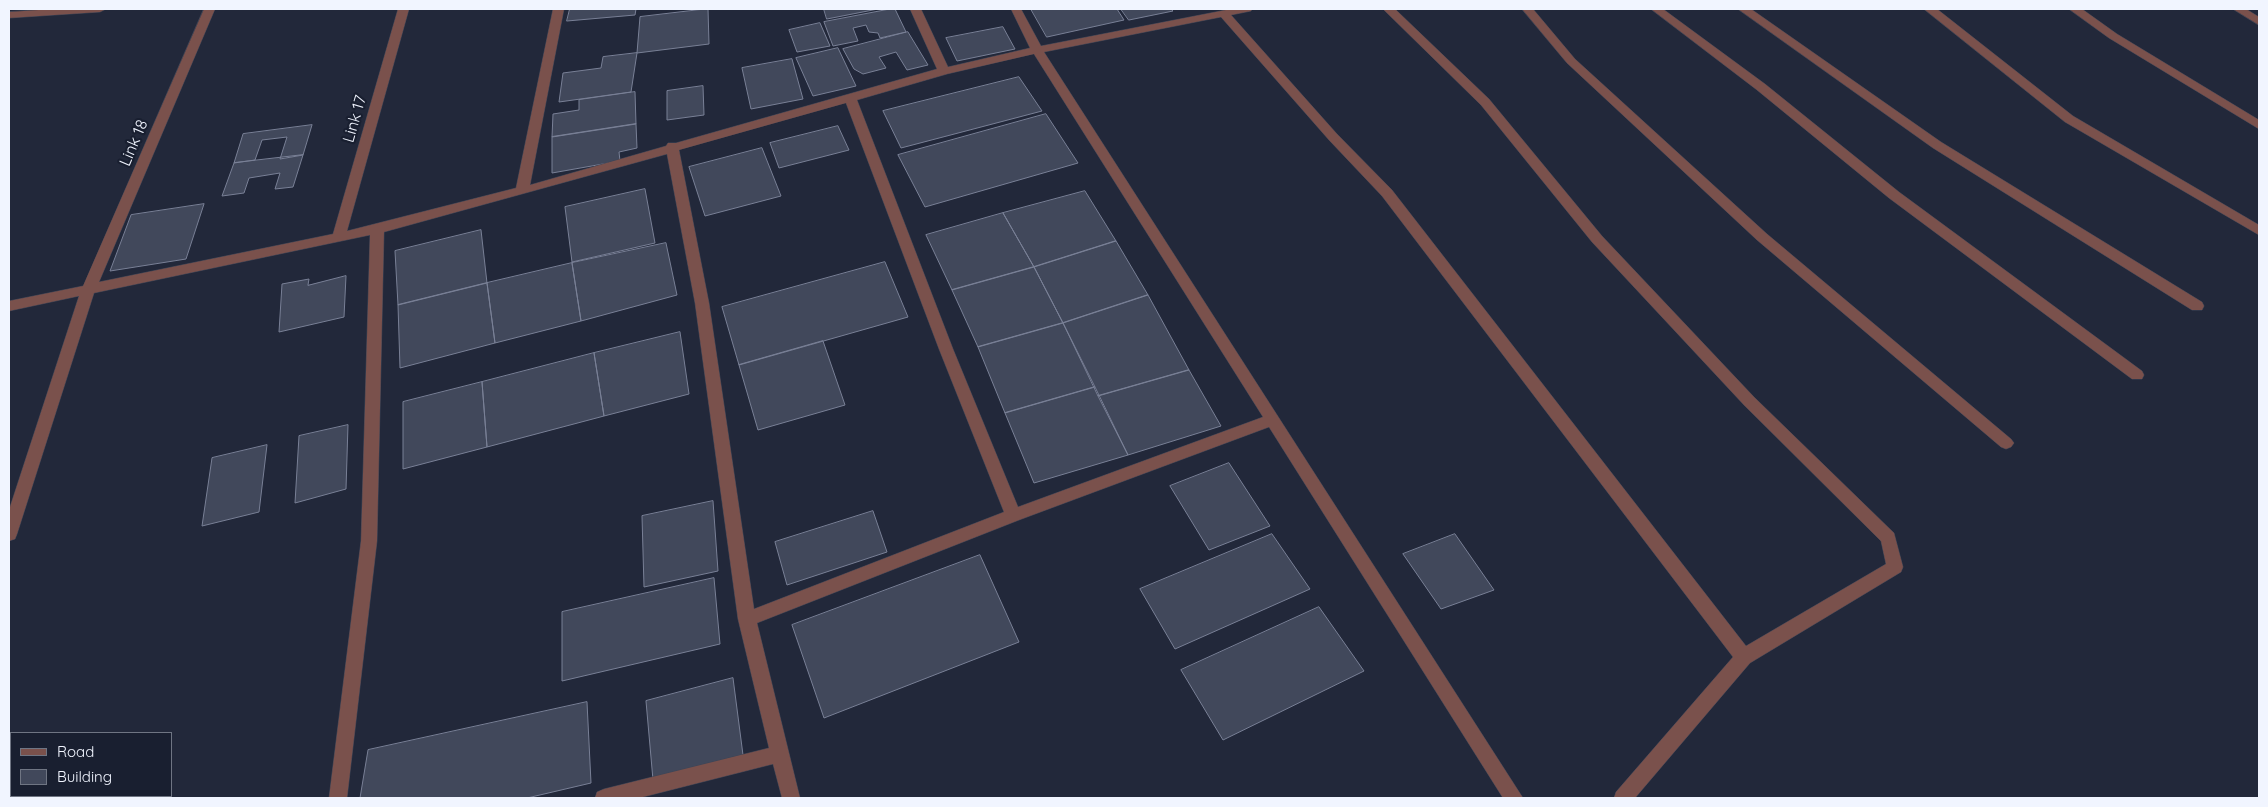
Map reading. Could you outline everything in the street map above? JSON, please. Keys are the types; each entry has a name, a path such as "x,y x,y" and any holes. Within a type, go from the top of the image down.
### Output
{"street":[{"path":"9,15 100,9"},
{"name":"Link 18","path":"9,534 88,291 209,9"},
{"name":"Link 17","path":"338,238 403,9"},
{"path":"522,191 558,9"},
{"path":"915,9 944,71"},
{"path":"1016,9 1037,50 1514,798"},
{"path":"9,306 88,291 376,229 522,191 672,146 944,71 1216,13 1247,9"},
{"path":"1389,9 1485,102 1597,239 1749,402 1888,538 1895,567 1744,657 1623,798"},
{"path":"1527,9 1571,61 1762,237 2006,443"},
{"path":"1656,9 1761,87 1894,195 2136,375"},
{"path":"1744,9 1937,145 2197,306"},
{"path":"1930,9 2069,119 2259,231"},
{"path":"2076,9 2113,36 2259,125"},
{"path":"2240,9 2259,22"},
{"path":"1216,13 1386,193 1744,657"},
{"path":"850,98 1013,515"},
{"path":"672,146 702,303 747,619 790,798"},
{"path":"338,798 369,541 376,229"},
{"path":"747,619 1013,515 1272,419"},
{"path":"604,798 780,754"}],"building":[{"path":"570,9 636,9 635,15 567,21"},
{"path":"708,9 709,44 637,53 640,17"},
{"path":"824,9 878,9 827,19"},
{"path":"895,9 906,32 880,38 878,33 869,32 866,25 853,28 858,41 833,46 824,22"},
{"path":"1031,9 1117,9 1124,20 1047,37"},
{"path":"1121,9 1171,9 1173,11 1129,20"},
{"path":"820,23 830,46 797,52 789,30"},
{"path":"1003,27 1015,49 957,61 946,38"},
{"path":"908,32 928,65 907,70 896,52 879,57 886,68 863,74 854,69 843,49"},
{"path":"838,48 856,86 813,96 796,58"},
{"path":"637,53 631,92 559,102 563,73 601,68 603,57"},
{"path":"792,59 803,99 751,109 742,68"},
{"path":"1019,77 1042,111 901,148 883,111"},
{"path":"703,86 704,115 667,120 667,91"},
{"path":"635,92 636,124 552,137 553,114 579,110 579,100"},
{"path":"1046,114 1078,163 925,207 898,155"},
{"path":"636,124 637,148 619,152 620,161 552,173 552,137"},
{"path":"312,125 303,155 280,159 287,137 262,140 255,160 234,163 243,134"},
{"path":"838,126 849,150 779,168 770,143"},
{"path":"762,148 781,196 705,216 689,167"},
{"path":"303,155 293,187 275,189 280,173 249,178 244,193 222,196 234,163"},
{"path":"645,189 655,243 572,262 565,207"},
{"path":"1085,191 1116,241 1034,267 1003,213"},
{"path":"204,204 186,259 110,271 131,215"},
{"path":"1003,213 1034,267 952,290 926,235"},
{"path":"481,230 487,283 398,305 395,251"},
{"path":"1116,241 1148,295 1063,323 1034,267"},
{"path":"666,243 677,295 581,321 572,263"},
{"path":"885,262 908,317 739,365 722,307"},
{"path":"572,263 581,321 495,343 487,283"},
{"path":"1034,267 1063,323 978,347 952,290"},
{"path":"346,276 344,317 279,332 282,284 309,279 308,285"},
{"path":"487,283 495,343 400,368 398,305"},
{"path":"1148,295 1189,370 1098,396 1063,323"},
{"path":"1063,323 1095,387 1005,413 978,347"},
{"path":"680,332 689,394 604,416 594,353"},
{"path":"823,341 845,405 758,430 739,365"},
{"path":"594,353 604,416 487,447 482,382"},
{"path":"1189,370 1221,426 1128,455 1098,396"},
{"path":"482,382 487,447 403,469 403,402"},
{"path":"1095,387 1128,455 1034,483 1005,413"},
{"path":"348,425 346,489 295,503 299,436"},
{"path":"267,445 259,512 202,526 212,458"},
{"path":"1229,463 1270,526 1209,550 1170,486"},
{"path":"713,501 718,571 644,587 642,516"},
{"path":"873,511 887,552 787,585 775,542"},
{"path":"1272,534 1310,589 1175,649 1140,589"},
{"path":"1455,534 1494,590 1441,609 1403,554"},
{"path":"980,555 1019,642 824,718 792,625"},
{"path":"714,578 720,644 562,681 562,612"},
{"path":"1319,607 1364,671 1223,740 1181,670"},
{"path":"733,678 743,755 653,780 646,701"},
{"path":"587,702 591,783 527,798 360,798 368,750"}]}
